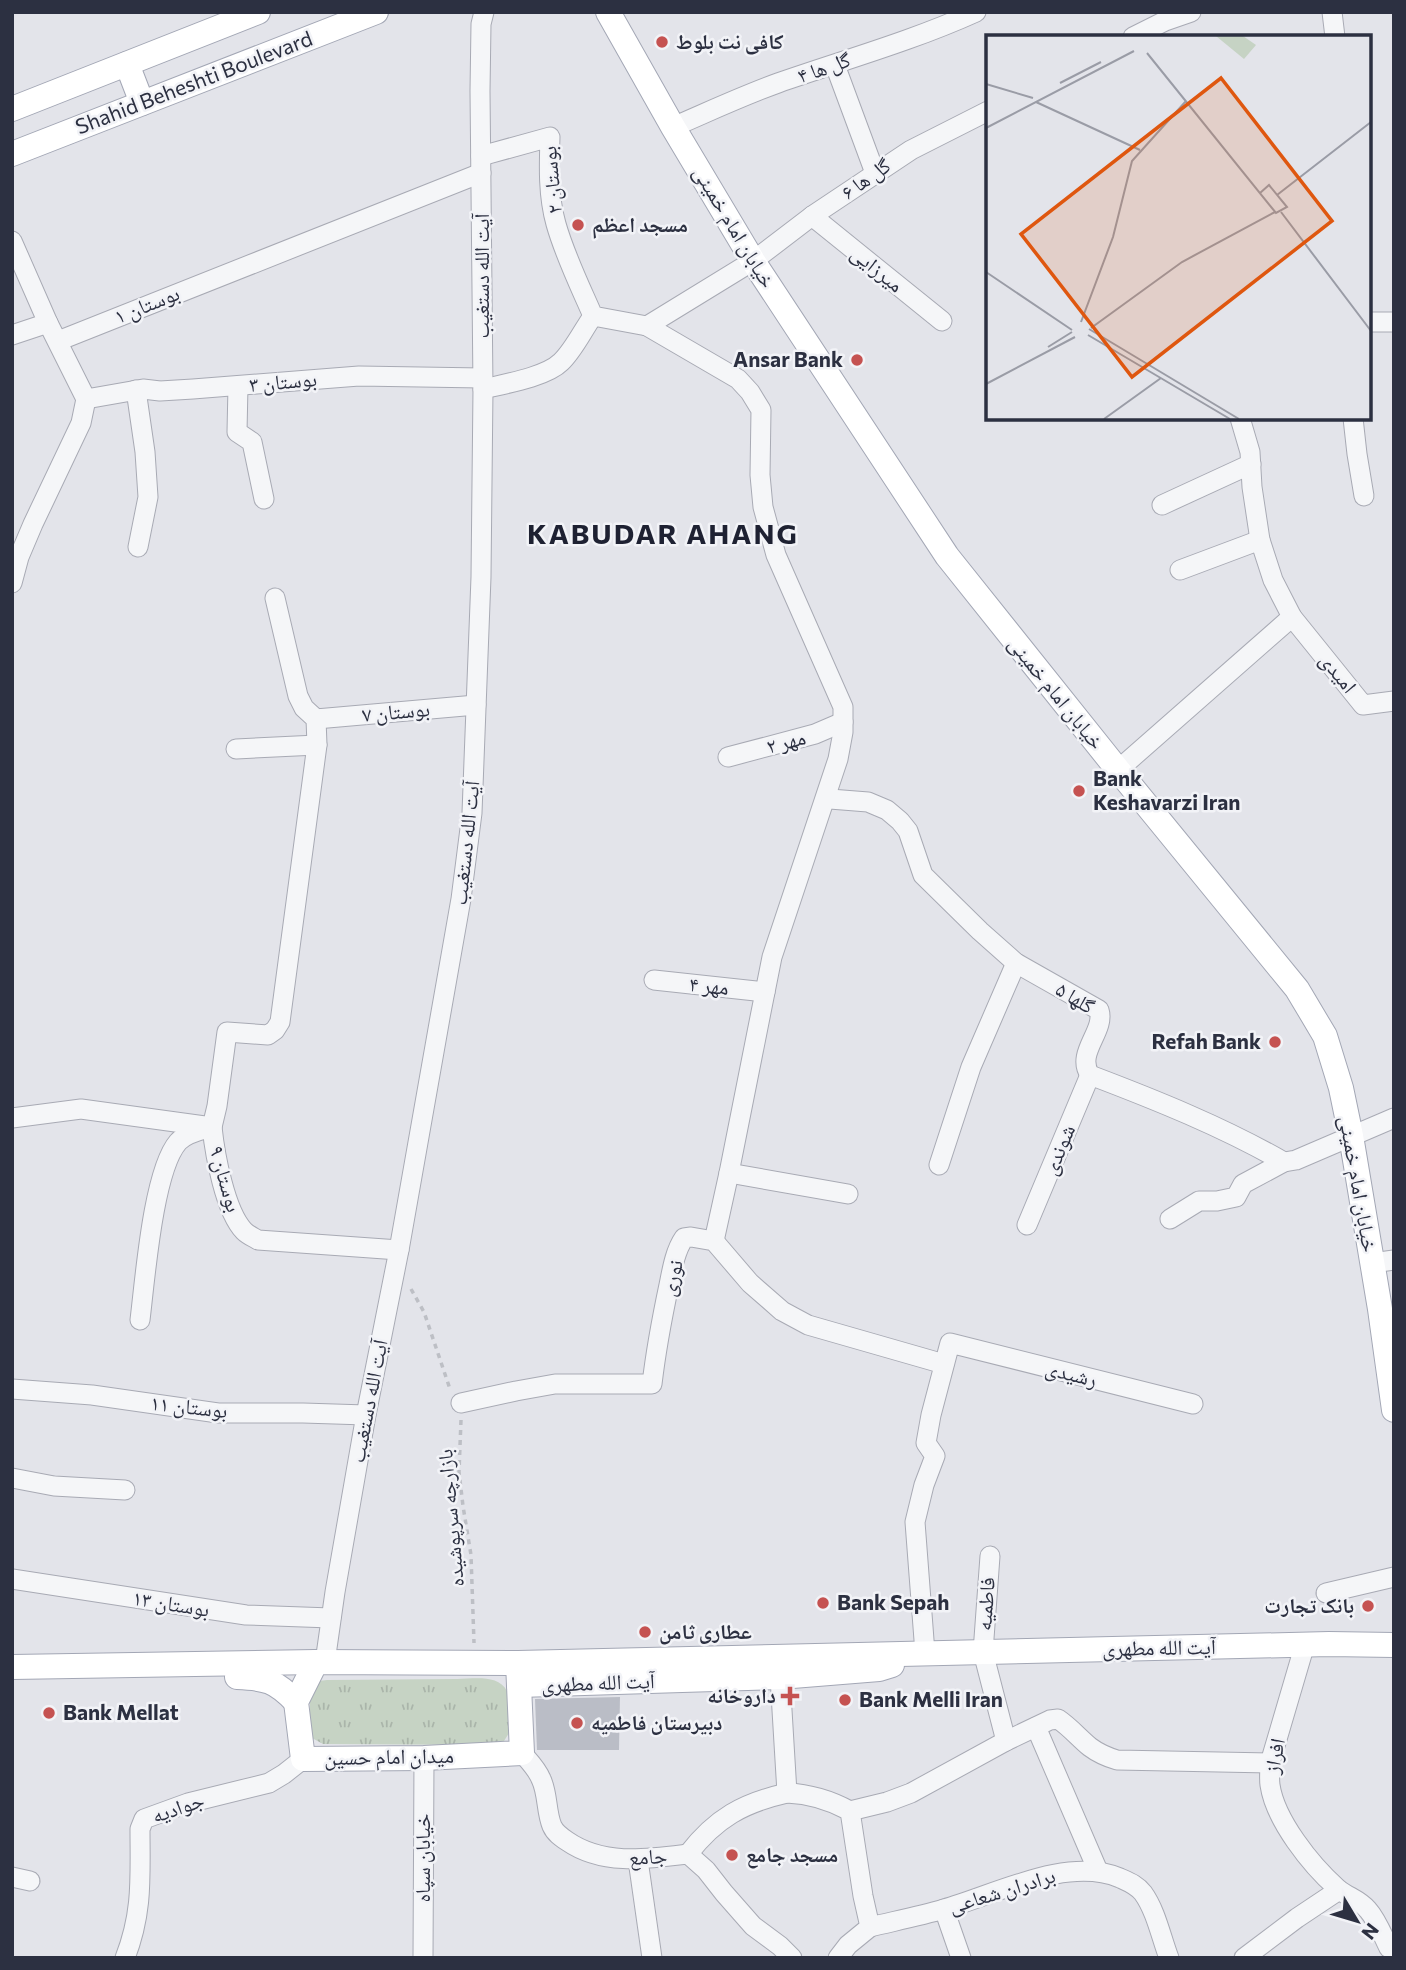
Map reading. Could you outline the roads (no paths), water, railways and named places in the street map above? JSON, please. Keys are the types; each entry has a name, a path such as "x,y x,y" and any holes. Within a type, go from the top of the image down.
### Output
{"main road":[{"name":"Shahid Beheshti Boulevard","path":"12,109 258,12"},
{"name":"Shahid Beheshti Boulevard","path":"12,154 376,12"},
{"name":"خیابان امام خمینی","path":"608,12 753,261 947,556 1118,771 1297,989 1325,1036 1341,1088 1383,1261 1394,1410"},
{"path":"127,64 142,103"},
{"name":"آیت الله مطهری","path":"519,1674 925,1653 1305,1644 1394,1645"},
{"name":"آیت الله مطهری","path":"519,1674 780,1677 878,1669 925,1653"},
{"path":"12,1683 250,1677 275,1683 296,1702 320,1662"},
{"path":"12,1667 475,1662 519,1674 522,1753"},
{"name":"میدان امام حسین","path":"296,1702 303,1759 424,1758 522,1753"}],"street":[{"name":"آیت الله دستغیب","path":"320,1662 331,1618 366,1415 398,1256 467,860 472,813 481,577 480,91 481,24 484,12"},
{"name":"گل ها ۴","path":"673,127 776,84 945,26 976,12"},
{"path":"1136,35 1171,15 1191,12"},
{"path":"1332,12 1335,35"},
{"path":"835,65 875,173"},
{"name":"گل ها ۶","path":"647,326 753,261 812,216 911,150 986,112"},
{"name":"بوستان ۲","path":"481,164 550,137 551,198 556,224 593,316"},
{"name":"بوستان ۱","path":"58,341 481,164"},
{"name":"میرزایی","path":"812,216 942,321"},
{"path":"12,241 48,324 86,398 80,423 33,523 12,583"},
{"path":"593,316 647,326 738,379 750,392 761,410 760,475 763,507 776,555 843,708 838,759 772,957 714,1241 750,1283 782,1311 808,1325 944,1364 930,1415 926,1443 935,1456 915,1522 925,1653"},
{"name":"بوستان ۳","path":"86,398 136,390 182,390 359,376 482,384 526,379 561,362 593,316"},
{"path":"1371,322 1394,322"},
{"path":"12,335 48,324"},
{"path":"238,386 237,432 252,442 264,499"},
{"path":"136,390 148,497 138,547"},
{"path":"1118,771 1292,617 1273,580 1260,541 1248,442 1241,420"},
{"path":"1353,420 1364,496"},
{"path":"1162,505 1251,464"},
{"path":"1180,570 1260,541"},
{"path":"140,1320 159,1189 174,1148 180,1140 212,1127 227,1032 268,1035 280,1022 317,744 316,719 304,708 298,696 275,598"},
{"name":"امیدی","path":"1292,617 1363,705 1394,701"},
{"name":"بوستان ۷","path":"316,719 476,705"},
{"name":"مهر ۲","path":"728,757 815,734 843,722"},
{"path":"236,749 317,744"},
{"name":"گلها ۵","path":"828,793 830,799 868,802 887,810 908,831 923,875 980,931 1016,963 1099,1010 1101,1017 1086,1057 1085,1068 1090,1075"},
{"path":"939,1165 971,1067 1016,963"},
{"name":"مهر ۴","path":"654,980 765,992"},
{"path":"1090,1075 1206,1123 1284,1162"},
{"name":"شوندی","path":"1027,1224 1090,1075"},
{"name":"بوستان ۹","path":"12,1118 81,1110 212,1127 227,1197 246,1233 258,1240 398,1256"},
{"path":"1170,1219 1199,1201 1236,1198 1243,1184 1284,1162 1296,1160 1394,1118"},
{"path":"729,1173 848,1194"},
{"name":"نوری","path":"461,1403 555,1384 652,1384 658,1336 673,1267 681,1244 684,1238 691,1237 714,1241"},
{"name":"رشیدی","path":"944,1364 950,1343 1193,1404"},
{"name":"بوستان ۱۱","path":"12,1389 92,1395 218,1412 366,1415"},
{"path":"12,1478 54,1486 125,1490"},
{"name":"فاطمیه","path":"990,1556 983,1652 1006,1741"},
{"path":"1326,1593 1394,1577"},
{"name":"بوستان ۱۳","path":"12,1579 246,1615 331,1618"},
{"name":"افراز","path":"1305,1644 1270,1763 1271,1790 1284,1821 1307,1856 1339,1890 1356,1898 1369,1911 1391,1947"},
{"path":"780,1677 787,1793"},
{"path":"688,1854 714,1824 745,1806 787,1793 817,1796 850,1811 887,1802 911,1793 1050,1720 1058,1719 1091,1747 1117,1760 1270,1763"},
{"path":"1035,1727 1098,1871"},
{"name":"جامع","path":"522,1753 543,1781 553,1829 561,1837 576,1848 597,1855 638,1860 688,1854 706,1870 754,1926 792,1958"},
{"name":"خیابان سپاه","path":"423,1958 424,1758"},
{"name":"جوادیه","path":"125,1958 140,1903 140,1829 144,1819 188,1803 269,1783 303,1759"},
{"path":"838,1958 848,1945 870,1927 850,1811"},
{"path":"638,1860 652,1958"},
{"name":"برادران شعاعی","path":"870,1927 944,1909 1048,1876 1072,1871 1098,1871 1132,1883 1142,1892 1169,1958"},
{"path":"1244,1958 1339,1890"},
{"path":"944,1909 961,1958"}],"place":[{"name":"کافی نت بلوط","path":"662,42"},
{"name":"مسجد اعظم","path":"578,225"},
{"name":"Ansar Bank","path":"857,360"},
{"name":"Bank Keshavarzi Iran","path":"1079,791"},
{"name":"Refah Bank","path":"1275,1042"},
{"name":"Bank Sepah","path":"823,1603"},
{"name":"بانک تجارت","path":"1368,1606"},
{"name":"عطاری ثامن","path":"645,1632"},
{"name":"داروخانه","path":"790,1696"},
{"name":"Bank Melli Iran","path":"845,1700"},
{"name":"Bank Mellat","path":"49,1713"},
{"name":"دبیرستان فاطمیه","path":"577,1723"},
{"name":"مسجد جامع","path":"732,1855"}],"district":[{"name":"KABUDAR AHANG","path":"663,534"}]}
